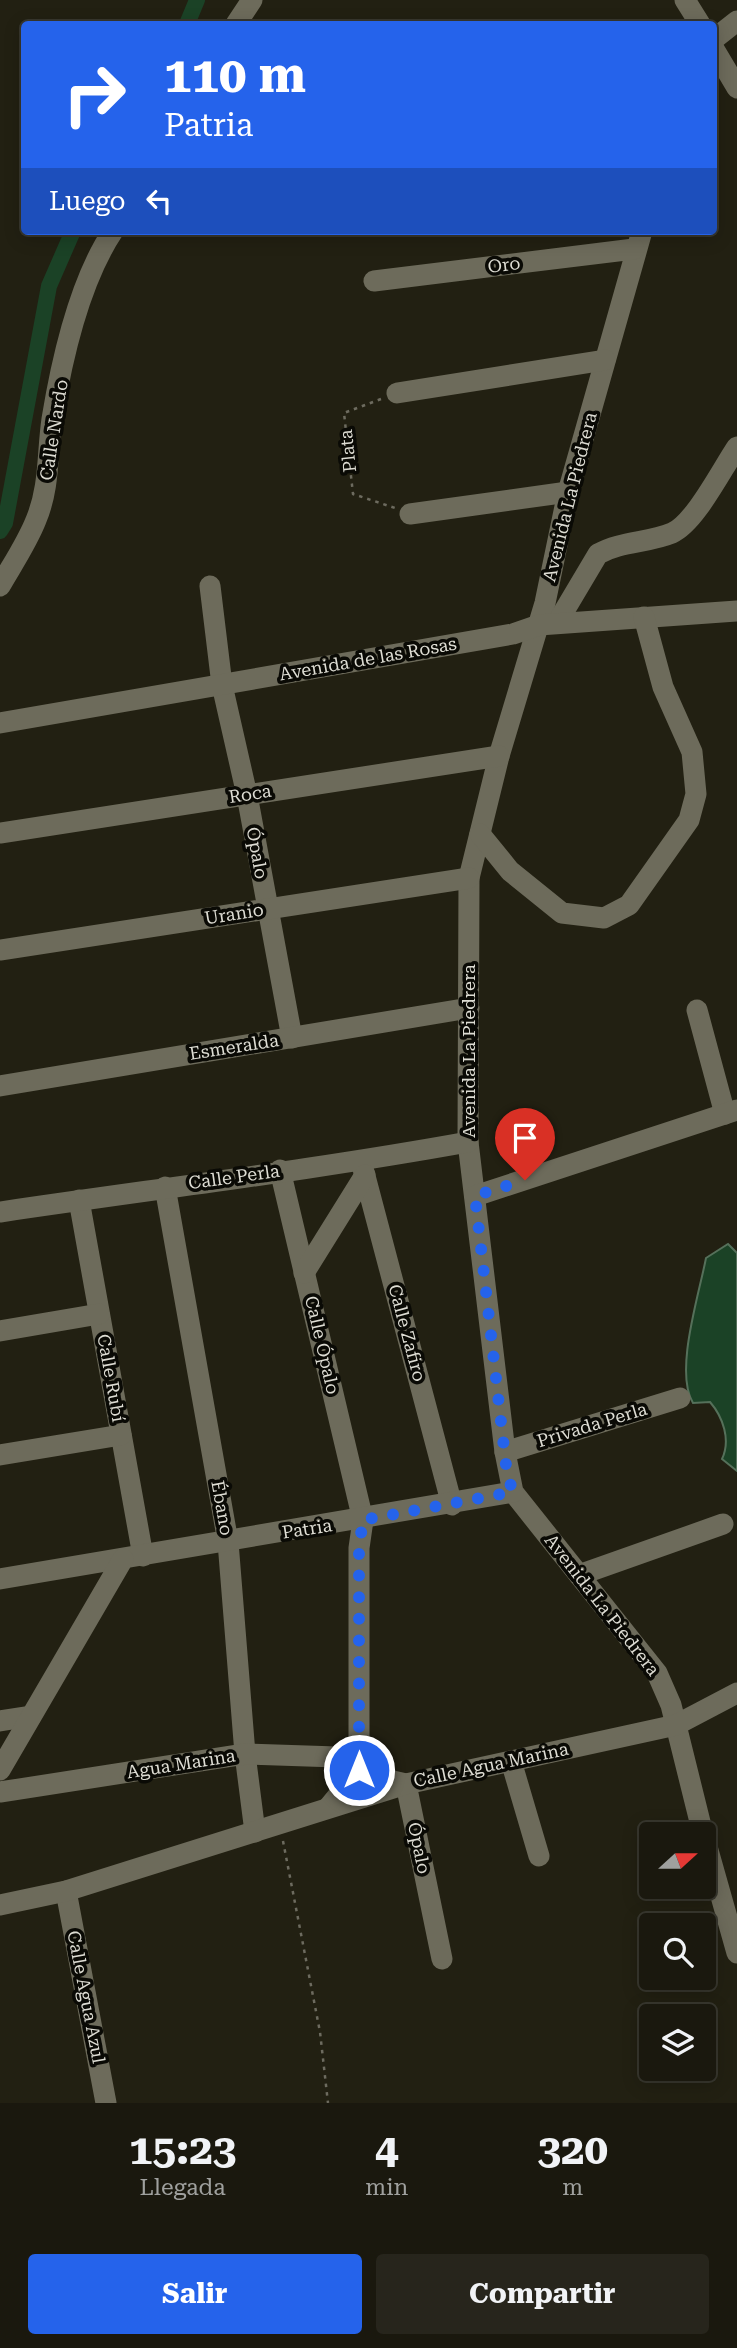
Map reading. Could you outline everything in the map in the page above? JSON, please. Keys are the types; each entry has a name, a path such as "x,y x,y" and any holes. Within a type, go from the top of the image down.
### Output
{"street":[{"path":"238,21 252,0"},
{"path":"685,0 698,21"},
{"path":"717,37 737,21"},
{"path":"717,54 737,88"},
{"name":"Calle Nardo","path":"0,586 37,519 48,477 52,419 80,302 96,257 110,235"},
{"name":"Oro","path":"374,281 638,240"},
{"name":"Avenida La Piedrera","path":"638,240 568,492 548,624 499,756 469,878 468,1142 505,1452 513,1492 657,1673 676,1725 700,1822"},
{"path":"397,393 605,360"},
{"path":"548,624 598,554 608,548 673,533 687,521 737,447"},
{"path":"410,514 568,492"},
{"name":"Ópalo","path":"210,586 222,684 247,795 292,1038"},
{"name":"Avenida de las Rosas","path":"0,723 513,634 548,624 737,611"},
{"path":"480,834 510,871 562,913 604,918 629,905 689,820 696,794 692,752 663,687 644,617"},
{"name":"Roca","path":"0,833 499,756"},
{"name":"Uranio","path":"0,950 469,878"},
{"name":"Esmeralda","path":"0,1086 469,1008"},
{"path":"475,1196 731,1112 697,1010"},
{"name":"Calle Perla","path":"0,1212 280,1170 363,1168 468,1142"},
{"path":"304,1273 363,1168"},
{"name":"Calle Zafiro","path":"363,1168 452,1505"},
{"name":"Calle Ópalo","path":"280,1170 363,1520"},
{"name":"Ébano","path":"165,1187 228,1542 245,1754 255,1832"},
{"name":"Calle Rubí","path":"79,1200 121,1435 133,1558"},
{"path":"0,1331 99,1314"},
{"name":"Privada Perla","path":"505,1452 680,1398"},
{"path":"0,1455 121,1435"},
{"name":"Patria","path":"0,1579 452,1505 513,1492"},
{"path":"328,1808 359,1770 359,1548 363,1520"},
{"path":"579,1575 723,1524"},
{"path":"0,1770 31,1716 133,1558"},
{"name":"Calle Agua Marina","path":"0,1905 66,1891 406,1784 676,1725 737,1693"},
{"path":"0,1721 31,1716"},
{"name":"Agua Marina","path":"0,1792 245,1754 337,1757 359,1770"},
{"path":"511,1761 539,1856"},
{"path":"359,1770 371,1776 406,1784"},
{"name":"Ópalo","path":"406,1784 442,1959"},
{"name":"Avenida La Piedrera","path":"716,1870 729,1904 737,1953"},
{"name":"Calle Agua Azul","path":"66,1891 106,2103"}],"path":[{"name":"Plata","path":"397,393 344,413 353,494 410,514"},
{"path":"279,1824 320,2032 328,2103"}],"shaded area":[{"path":"728,1244 737,1253 737,1471 722,1459 726,1437 719,1415 710,1402 693,1403 686,1372 690,1333 706,1258"}],"waterway":[{"path":"188,21 197,0"},
{"path":"0,531 5,523 49,286 71,235"}],"route":[{"path":"359,1770 359,1548 363,1520 513,1492 507,1474 475,1196 525,1180"}]}
